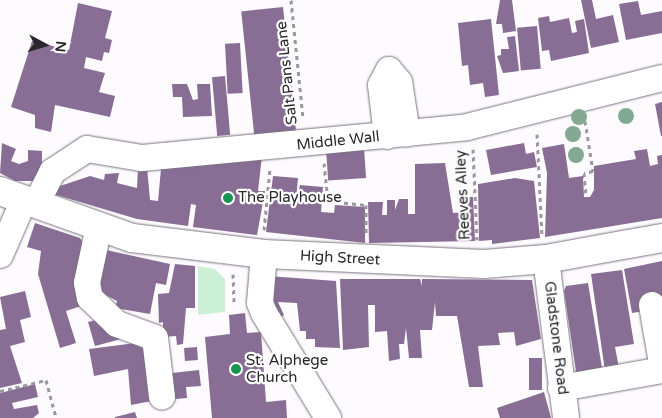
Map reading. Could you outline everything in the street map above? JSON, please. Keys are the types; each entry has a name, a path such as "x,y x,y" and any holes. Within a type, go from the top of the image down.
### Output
{"main road":[{"name":"High Street","path":"20,198 132,238 235,251 264,246 477,264 545,259 662,238"}],"street":[{"name":"Middle Wall","path":"0,255 20,198 52,172 87,149 142,158 271,149 470,126 569,99 662,78"},
{"path":"99,226 87,283 90,298 117,324 155,338 162,397"},
{"path":"264,246 260,303 328,418"},
{"name":"Gladstone Road","path":"545,259 566,418"},
{"path":"652,305 662,363"},
{"path":"561,388 662,370"}],"path":[{"name":"Salt Pans Lane","path":"291,0 328,201 366,205 366,239"},
{"path":"569,99 574,114 584,112 593,171 584,172 586,197"},
{"path":"533,109 545,259"},
{"name":"Reeves Alley","path":"470,126 477,264"},
{"path":"264,246 271,149"},
{"path":"235,251 235,305"},
{"path":"0,391 46,380 56,418"}],"green space":[{"path":"198,266 215,269 225,279 225,312 198,315"}],"building":[{"path":"500,0 512,0 516,31 503,33 502,24 496,24"},
{"path":"581,0 592,0 596,19 613,15 619,42 591,48"},
{"path":"638,1 641,15 662,11 662,33 626,40 619,4"},
{"path":"78,3 112,11 105,38 112,40 109,53 104,52 102,61 86,57 84,68 105,73 99,92 115,96 110,117 55,105 51,132 35,128 35,115 11,107 32,41 69,50"},
{"path":"283,7 297,138 255,143 241,11"},
{"path":"549,16 550,22 569,18 572,33 577,32 575,21 584,19 589,53 551,61 549,50 542,51 538,18"},
{"path":"491,19 499,95 485,97 483,83 470,85 468,65 462,66 458,23"},
{"path":"537,26 541,69 521,71 517,28"},
{"path":"515,36 519,71 503,73 497,56 501,55 501,49 509,49 507,37"},
{"path":"240,43 243,93 228,94 225,44"},
{"path":"225,76 230,135 217,136 212,77"},
{"path":"172,84 187,84 193,100 198,99 197,84 210,84 212,116 183,117 182,97 173,97"},
{"path":"662,102 662,136 661,136 655,104"},
{"path":"2,143 16,149 11,161 19,164 28,161 28,150 42,151 42,181 15,181 0,173"},
{"path":"524,143 526,154 534,152 537,167 491,175 486,150"},
{"path":"564,144 569,178 583,176 584,197 590,197 594,190 594,166 636,159 634,151 647,149 650,166 658,164 657,156 662,155 662,218 545,237 547,173 542,148"},
{"path":"364,148 366,178 328,181 326,151"},
{"path":"262,156 258,191 265,191 257,235 193,227 196,205 191,204 188,226 137,219 53,194 57,187 90,176 104,180 105,174 119,173 117,183 137,188 138,168 147,167 150,200 158,201 161,169"},
{"path":"445,163 453,213 467,212 466,197 473,197 475,241 369,243 368,202 383,202 382,215 387,215 387,200 395,200 395,210 399,199 408,199 408,214 415,214 415,164"},
{"path":"273,176 298,178 296,200 300,185 323,187 321,212 334,213 335,205 365,207 365,243 266,232"},
{"path":"515,178 534,181 540,238 492,244 492,240 479,241 478,184"},
{"path":"35,223 80,238 84,244 81,306 66,311 76,343 60,348 38,274 41,251 27,247"},
{"path":"97,248 170,264 166,285 156,283 150,314 115,308 117,301 94,289"},
{"path":"662,261 662,325 650,310 632,313 624,269"},
{"path":"175,264 195,266 195,308 186,308 183,344 177,345 176,336 163,337 163,322 159,323 158,294 169,293"},
{"path":"622,270 634,344 615,347 619,368 605,371 591,274"},
{"path":"268,276 336,281 340,348 315,347 315,339 306,339 306,331 300,331 297,303 278,302 284,315 277,319"},
{"path":"340,279 420,279 422,286 422,279 532,280 541,339 516,346 514,332 498,333 500,345 478,346 483,387 469,387 457,316 436,316 435,302 432,330 420,330 422,358 409,358 406,328 404,344 399,344 400,359 389,361 387,331 375,332 375,305 368,305 369,347 343,350"},
{"path":"588,283 603,374 577,378 564,291 566,286"},
{"path":"25,291 31,317 20,320 25,342 10,346 22,383 0,388 0,330 6,329 0,297"},
{"name":"St. Alphege Church","path":"245,313 247,333 261,332 266,402 286,400 287,418 212,418 205,337 230,334 229,315"},
{"path":"100,319 121,339 95,346 88,322"},
{"path":"151,341 157,400 131,405 128,369 94,376 89,349"},
{"path":"197,347 198,360 185,361 184,348"},
{"path":"529,358 542,358 542,390 529,390"},
{"path":"199,370 201,386 186,387 187,398 166,400 163,374"},
{"path":"35,384 38,397 12,403 14,409 37,405 39,413 33,418 0,418 0,393"},
{"path":"544,392 551,418 500,418 497,408"},
{"path":"135,412 137,418 115,418 115,417"}],"place":[{"name":"The Playhouse","path":"228,198"},
{"name":"St. Alphege Church","path":"236,369"}]}
